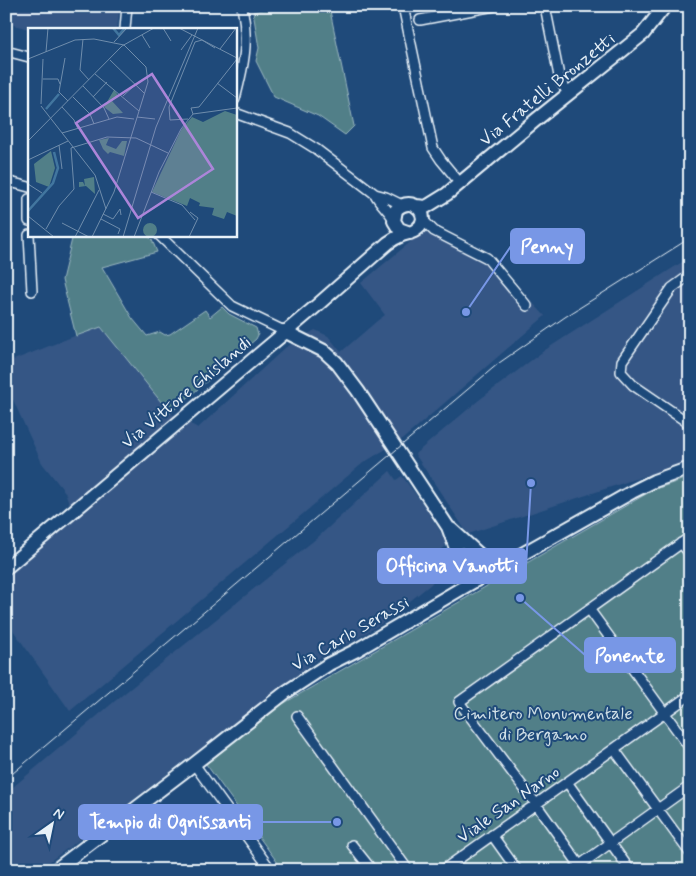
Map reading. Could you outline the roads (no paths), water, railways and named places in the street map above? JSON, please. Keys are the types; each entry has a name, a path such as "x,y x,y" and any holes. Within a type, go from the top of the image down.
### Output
{"street":[{"path":"125,28 127,6"},
{"path":"236,94 246,49 245,20 242,6"},
{"path":"404,6 433,148 440,160 460,183"},
{"path":"420,20 494,6"},
{"path":"545,6 560,81 568,94"},
{"name":"Via Fratelli Bronzetti","path":"416,206 426,207 447,194 643,34 665,6"},
{"path":"6,51 28,57"},
{"path":"236,113 290,133 316,149 375,194 402,205"},
{"path":"6,181 28,187"},
{"path":"375,194 380,205 390,212 399,229 412,232 434,231"},
{"name":"Via Fratelli Bronzetti","path":"423,219 432,214 441,205 447,194"},
{"path":"388,243 394,231 396,210 402,205 416,206 421,212 423,219 434,231 487,258 528,306"},
{"path":"412,232 420,226 423,219"},
{"name":"Via Vittore Ghislandi","path":"6,568 284,331 314,308 388,243 398,236 412,232"},
{"path":"29,236 32,290"},
{"path":"160,236 232,306 324,351 337,363 358,391 448,527 469,584"},
{"path":"690,275 672,288 622,360 621,372 633,385 690,424"},
{"name":"Via Carlo Serassi","path":"55,870 286,692 329,664 355,651 639,488 690,468"},
{"path":"448,527 496,570"},
{"path":"690,537 459,702 536,804 578,868 690,786"},
{"path":"681,542 690,554"},
{"path":"589,609 690,748"},
{"name":"Viale San Narno","path":"448,868 690,695"},
{"path":"296,716 408,870"},
{"path":"614,749 690,853"},
{"path":"194,764 271,870"},
{"path":"567,782 630,870"},
{"path":"492,835 517,870"},
{"path":"352,845 372,870"}],"tram line":[{"path":"6,779 499,363 565,317 690,238"}],"place":[{"name":"Penny","path":"466,312"},
{"name":"Officina Vanotti","path":"531,483"},
{"name":"Ponente","path":"520,598"},
{"name":"Tempio di Ognissanti","path":"337,822"}],"park label":[{"name":"Cimitero Monumentale di Bergamo","path":"543,723"}]}
